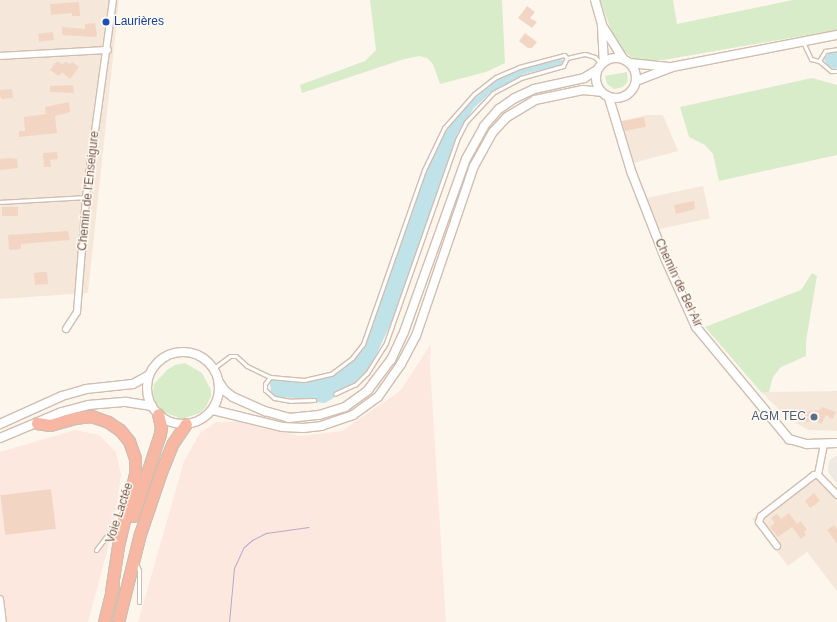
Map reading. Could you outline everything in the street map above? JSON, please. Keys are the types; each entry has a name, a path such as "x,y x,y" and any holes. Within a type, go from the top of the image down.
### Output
{"highway":[{"name":"Voie Lactée","path":"104,622 125,539 160,434 161,426 155,410"},
{"path":"37,424 50,425 74,418 91,416 108,422 120,430 129,441 135,458 136,474 123,528 111,592"},
{"path":"118,622 134,558 161,472 173,443 186,424"}],"main road":[{"path":"213,410 283,427 304,428 321,426 353,415 378,397 402,364 416,336 474,166 493,132 507,117 535,100 583,90 601,92 609,98 622,98 630,93 636,81 635,71 626,61 602,24 595,0"},
{"path":"601,92 596,79 601,66 602,24"},
{"path":"636,81 672,67 837,35"},
{"path":"219,382 225,391 233,397 265,411 289,418 319,416 345,407 368,390 391,360 404,332 466,159 484,126 499,109 515,98 534,89 584,78 613,58 672,67"},
{"name":"Chemin de Bel Air","path":"609,98 631,171 665,258 696,327 784,434 796,442 824,444 837,443"},
{"path":"615,114 622,98"},
{"path":"0,438 37,424 62,412 107,402 126,402 155,410 166,420 186,424 201,420 213,410 220,392 219,382 214,368 196,354 174,353 155,365 149,375 148,391 155,410"},
{"path":"0,424 62,396 86,389 133,384 149,375"}],"street":[{"name":"Chemin de l'Enseigure","path":"66,329 78,312 86,197 108,50 113,0"},
{"path":"0,56 108,50"},
{"path":"818,475 824,444"},
{"path":"778,546 759,522 762,516 814,475 818,475"},
{"path":"818,475 837,495"},
{"path":"0,599 3,622"}],"lane":[{"path":"803,42 811,59 819,61 823,67 837,71"},
{"path":"819,61 825,51 837,49"},
{"path":"214,368 230,356 236,356 247,366 270,377 304,380 331,374 352,358 363,344 424,170 444,128 474,94 496,77 557,55 564,55 567,58 585,54 595,57 601,66"},
{"path":"334,394 356,384 367,373 386,343 457,140 466,122 483,101 506,85 563,66 567,58"},
{"path":"0,202 86,197"},
{"path":"270,377 265,384 270,396 290,401 314,400"},
{"path":"96,550 109,533 119,535 123,528"},
{"path":"134,558 139,570 139,602"}],"shaded area":[{"path":"0,0 119,0 88,293 0,299"},
{"path":"646,115 663,115 678,151 633,163 621,121"},
{"path":"703,186 710,218 654,230 647,198"},
{"path":"431,344 430,364 446,622 138,622 184,461 200,433 216,422 239,422 300,436 342,431 400,391"},
{"path":"837,391 837,431 808,430 788,418 761,392"},
{"path":"75,430 99,435 116,452 121,475 114,525 88,622 0,622 0,452"},
{"path":"837,455 837,484 828,472 829,461"},
{"path":"813,473 837,501 837,591 807,552 788,566 752,519"}],"green space":[{"path":"370,0 502,0 505,63 486,72 440,84 433,64 427,58 419,56 401,60 302,93 300,85 365,61 376,50"},
{"path":"600,0 673,0 677,24 793,0 837,0 837,30 663,60 635,60 617,46"},
{"path":"627,72 628,81 623,87 614,89 607,84 605,76"},
{"path":"812,78 837,85 837,155 719,181 713,154 705,145 689,137 680,107"},
{"path":"812,273 817,276 806,341 806,356 781,367 773,377 769,392 761,392 705,327 801,290"},
{"path":"185,363 202,373 211,390 211,396 206,407 200,413 182,419 163,412 156,404 153,394 154,384 167,370 175,365"}],"water":[{"path":"837,52 837,68 834,69 827,65 824,59 829,53"},
{"path":"561,58 563,61 561,65 524,74 490,93 474,108 458,132 391,323 371,366 354,383 334,392 335,397 325,403 314,402 313,399 279,397 271,394 270,381 275,379 302,382 329,376 343,369 361,350 426,171 441,139 461,110 497,80 525,66"}],"building":[{"path":"79,2 80,16 72,16 72,13 51,15 50,4"},
{"path":"527,6 535,12 530,18 537,22 532,28 518,18"},
{"path":"95,23 97,35 95,37 62,35 62,27 85,29 85,24"},
{"path":"53,32 54,40 39,42 38,34"},
{"path":"525,33 537,42 532,48 528,48 519,41"},
{"path":"57,61 62,64 66,62 70,64 72,62 79,67 70,79 62,72 59,76 50,70"},
{"path":"73,85 74,93 50,92 50,86"},
{"path":"12,89 13,98 2,99 0,96 0,90"},
{"path":"69,102 70,112 55,116 57,133 19,137 19,131 25,131 24,117 46,114 45,107"},
{"path":"644,117 646,127 624,131 622,121"},
{"path":"57,152 58,159 50,160 51,167 44,167 43,153"},
{"path":"0,159 17,159 18,168 0,170"},
{"path":"694,201 695,209 676,214 674,205"},
{"path":"2,207 18,207 18,216 2,216"},
{"path":"68,231 70,240 21,244 21,249 9,250 8,235"},
{"path":"47,272 48,284 35,285 34,273"},
{"path":"822,407 836,412 832,419 826,415 821,424 816,421 806,422 805,412 820,410"},
{"path":"51,489 56,529 5,535 0,495"},
{"path":"814,493 820,501 810,508 805,501"},
{"path":"789,513 797,524 801,521 807,530 804,532 806,535 801,539 792,527 778,537 770,527 775,523 771,518 777,514 781,519"},
{"path":"834,525 837,529 837,544 827,530"}],"tram line":[{"path":"229,622 234,568 244,547 252,540 266,533 309,527"}],"place":[{"name":"Laurières","path":"106,22"},
{"name":"AGM TEC","path":"814,417"}]}
